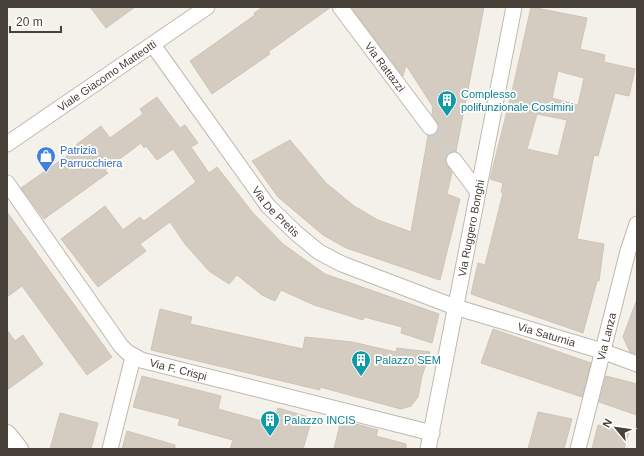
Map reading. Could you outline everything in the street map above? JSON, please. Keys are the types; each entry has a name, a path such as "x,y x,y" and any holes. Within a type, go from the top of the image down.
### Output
{"street":[{"name":"Viale Giacomo Matteotti","path":"7,144 207,7"},
{"name":"Via Rattazzi","path":"340,7 430,127"},
{"name":"Via Ruggero Bonghi","path":"428,449 514,7"},
{"name":"Via De Pretis","path":"153,45 268,206 296,233 319,252 342,264 455,307"},
{"path":"454,160 478,192"},
{"name":"Via F. Crispi","path":"7,183 121,346 133,357 432,433"},
{"name":"Via Lanza","path":"578,449 628,251 637,224"},
{"name":"Via Saturnia","path":"455,307 602,351 637,364"},
{"path":"110,449 133,357"},
{"path":"7,434 19,449"}],"building":[{"path":"90,7 135,7 106,28"},
{"path":"263,7 331,7 268,52 270,54 212,94 190,61 255,15 254,13"},
{"path":"351,7 484,7 456,151 449,153 445,161 452,172 447,194 460,199 440,280 346,248 323,235 278,197 252,161 290,140 326,183 354,206 378,220 411,232 428,136 436,134 439,126 432,114 433,107 406,65 403,76"},
{"path":"531,7 587,18 580,49 605,55 604,62 635,69 629,96 615,93 598,156 594,155 577,239 604,244 599,281 597,281 583,333 471,294 478,263 485,265 503,193 501,192 503,183 490,179","holes":["558,71 584,78 578,105 552,98","537,114 567,120 558,156 527,149"]},
{"path":"157,97 180,128 185,125 198,143 191,147 209,173 217,167 253,213 283,244 325,274 439,314 432,343 401,333 402,327 364,317 363,320 314,305 281,290 275,301 262,295 237,275 229,284 209,271 185,244 170,222 140,244 146,251 98,287 61,239 105,206 123,230 140,217 144,221 196,182 173,149 157,160 146,146 144,148 141,143 105,170 108,173 44,219 21,188 71,153 69,150 101,126 110,138 143,114 140,109"},
{"path":"7,212 112,357 87,375 22,286 7,297"},
{"path":"636,302 637,354 630,352 623,337"},
{"path":"160,309 192,317 190,324 303,349 305,337 352,342 396,352 397,348 430,352 422,376 418,397 411,406 401,409 320,387 320,390 151,350"},
{"path":"493,329 591,363 582,397 481,363"},
{"path":"7,330 15,341 23,335 43,364 7,390"},
{"path":"142,376 221,396 218,409 273,424 278,408 312,418 303,449 230,449 233,440 178,425 180,419 133,407"},
{"path":"606,376 637,384 637,415 599,402"},
{"path":"538,412 572,419 564,449 528,449"},
{"path":"60,413 98,423 91,449 50,449"},
{"name":"Palazzo INCIS","path":"341,420 378,430 376,436 406,444 406,449 334,449"},
{"path":"598,425 629,432 624,449 592,449"},
{"path":"127,431 175,445 175,449 122,449"}],"tunnel":[{"path":"430,127 454,160"}],"place":[{"name":"Complesso polifunzionale Cosimini","path":"447,117"},
{"name":"Patrizia Parrucchiera","path":"46,173"},
{"name":"Palazzo SEM","path":"361,377"},
{"name":"Palazzo INCIS","path":"270,437"}]}
